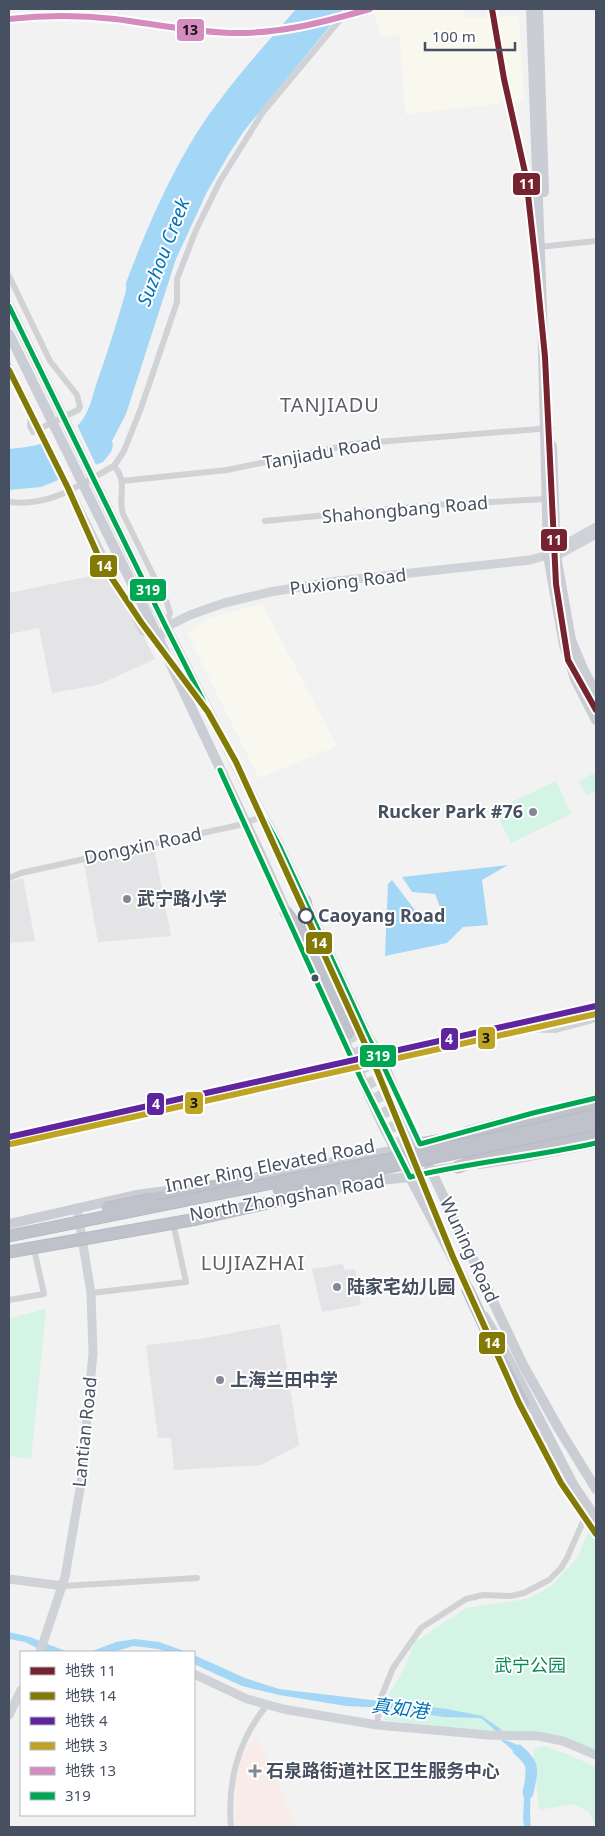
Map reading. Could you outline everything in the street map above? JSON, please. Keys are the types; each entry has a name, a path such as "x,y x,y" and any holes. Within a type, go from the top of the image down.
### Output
{"highway":[{"path":"286,912 303,936 352,1030 312,932 305,901"},
{"path":"420,1144 538,1123 596,1107"},
{"name":"Inner Ring Elevated Road","path":"9,1234 530,1131 596,1114"},
{"name":"Inner Ring Elevated Road","path":"9,1243 596,1124"},
{"path":"458,1167 482,1158 596,1132"},
{"path":"9,1234 33,1225 240,1181"},
{"path":"9,1253 197,1219 299,1196"},
{"path":"468,1290 524,1404"}],"main road":[{"path":"531,9 543,247"},
{"path":"538,9 543,247 542,309 553,553 571,640 583,669 596,693"},
{"name":"Wuning Road","path":"9,306 166,626 244,781 264,816 368,1037 381,1057 403,1111 523,1366 596,1489"},
{"path":"9,334 159,639 396,1150 468,1290 498,1339 574,1486 596,1518"},
{"path":"548,429 546,499 564,645 575,679 596,720"},
{"name":"North Zhongshan Road","path":"9,1224 136,1195 240,1181 396,1150 596,1098"},
{"name":"North Zhongshan Road","path":"9,1253 368,1181 410,1177 432,1171 519,1158 596,1142"}],"street":[{"path":"9,502 20,504 43,502 71,490 114,466 124,451 141,408 177,302 176,279 196,230 220,181 263,112 349,9"},
{"path":"543,247 596,241"},
{"path":"9,276 50,361 77,395 80,407 78,410 33,432 30,426 31,409 9,366"},
{"name":"Tanjiadu Road","path":"122,481 227,470 347,445 548,429"},
{"path":"71,490 142,632 159,639 170,613 167,603 122,511 122,481 114,466"},
{"name":"Shahongbang Road","path":"265,521 433,505 546,499"},
{"path":"553,553 596,527"},
{"path":"553,553 596,534"},
{"name":"Puxiong Road","path":"166,626 224,603 270,592 337,581 530,560 553,553"},
{"name":"Dongxin Road","path":"9,878 21,873 245,824 264,816"},
{"name":"Dongxin Road","path":"9,873 21,873"},
{"path":"9,1140 355,1065 381,1057 520,1029 555,1030 596,1019"},
{"name":"Lantian Road","path":"40,1651 62,1586 84,1462 93,1337 91,1293 76,1208"},
{"path":"91,1293 186,1285 174,1227"},
{"path":"9,1300 44,1294 34,1249"},
{"path":"377,1725 380,1700 393,1668 421,1628 466,1599 483,1595 511,1596 524,1593 548,1580 561,1568 567,1558 589,1508"},
{"path":"9,1579 62,1586 197,1578"},
{"path":"195,1674 247,1699 311,1714 377,1725 488,1735 538,1736 563,1741 596,1755"},
{"path":"9,1715 16,1700"},
{"path":"231,1827 229,1804 234,1768 244,1741 267,1705"}],"shaded area":[{"path":"68,9 97,9 77,22"},
{"path":"373,9 463,9 464,18 519,16 524,101 405,114 400,35 381,37"},
{"path":"110,572 155,659 98,685 52,693 39,628 9,634 9,593"},
{"path":"262,604 337,746 259,778 187,633 209,618"},
{"name":"武宁路小学","path":"154,848 171,936 98,942 84,863"},
{"path":"23,878 35,941 9,943 9,882"},
{"name":"陆家宅幼儿园","path":"343,1264 344,1270 355,1269 361,1305 322,1312 312,1269"},
{"name":"上海兰田中学","path":"280,1324 299,1445 261,1465 174,1470 171,1438 158,1438 146,1345 200,1339"},
{"name":"石泉路街道社区卫生服务中心","path":"256,1734 297,1827 235,1827 236,1785 241,1758"}],"green space":[{"path":"596,772 596,791 586,796 579,781"},
{"name":"Rucker Park #76","path":"556,781 571,814 511,843 495,810"},
{"path":"46,1309 31,1459 9,1456 9,1318"},
{"name":"武宁公园","path":"592,1523 596,1528 596,1751 553,1734 463,1729 384,1720 388,1696 405,1667 415,1642 466,1608 527,1599 551,1586 578,1557"},
{"path":"544,1746 596,1767 596,1826 588,1811 573,1804 539,1810 533,1749"}],"water":[{"name":"Suzhou Creek","path":"296,9 344,9 244,131 207,192 176,259 126,414 112,441 111,452 103,462 41,487 9,490 9,449 37,445 64,435 79,424 85,415 92,400 126,291 126,283 163,195 201,126 240,74"},
{"path":"508,865 482,880 488,925 463,927 447,943 385,956 388,884 392,880 421,918 442,912 435,894 412,892 402,877"},
{"path":"9,1632 30,1637 65,1651 43,1651 25,1642 9,1639"},
{"path":"135,1639 159,1642 184,1651 165,1651 134,1646 116,1651 93,1651 116,1642"},
{"path":"195,1655 245,1678 279,1689 447,1709 482,1716 502,1730 496,1731 481,1718 444,1717 386,1708 346,1706 279,1695 242,1686 195,1664"},
{"path":"501,1740 518,1746 529,1760 531,1772 531,1827 524,1827 523,1818 526,1762"}],"pier":[{"path":"76,423 97,467 68,479 48,439 67,430"}],"waterway":[{"name":"真如港","path":"518,1750 528,1760 532,1769 528,1793"}],"tunnel":[{"path":"356,1028 403,1121"},
{"path":"347,1033 359,1062 426,1198"},
{"path":"524,1404 554,1455"}],"metro line":[{"name":"13","path":"9,19 75,16 115,19 203,31 250,33 302,26 370,9"},
{"name":"11","path":"492,9 504,79 526,177 536,266 545,357 556,584 568,660 596,710"},
{"name":"14","path":"9,370 68,488 101,562 141,622 208,712 236,762 376,1068 453,1257 519,1403 561,1483 596,1534"},
{"name":"4","path":"9,1137 596,1006"},
{"name":"3","path":"11,1144 596,1014"}],"transit line":[{"name":"319","path":"9,306 166,627 244,781 280,847 420,1144 596,1098"},
{"name":"319","path":"220,770 361,1079 410,1177"},
{"name":"319","path":"410,1177 456,1167 596,1143"}],"place":[{"name":"Rucker Park #76","path":"533,812"},
{"name":"武宁路小学","path":"127,899"},
{"name":"Caoyang Road","path":"306,916"},
{"name":"陆家宅幼儿园","path":"337,1287"},
{"name":"上海兰田中学","path":"220,1380"},
{"name":"石泉路街道社区卫生服务中心","path":"255,1771"}],"district":[{"name":"TANJIADU","path":"330,405"},
{"name":"LUJIAZHAI","path":"253,1263"}]}
